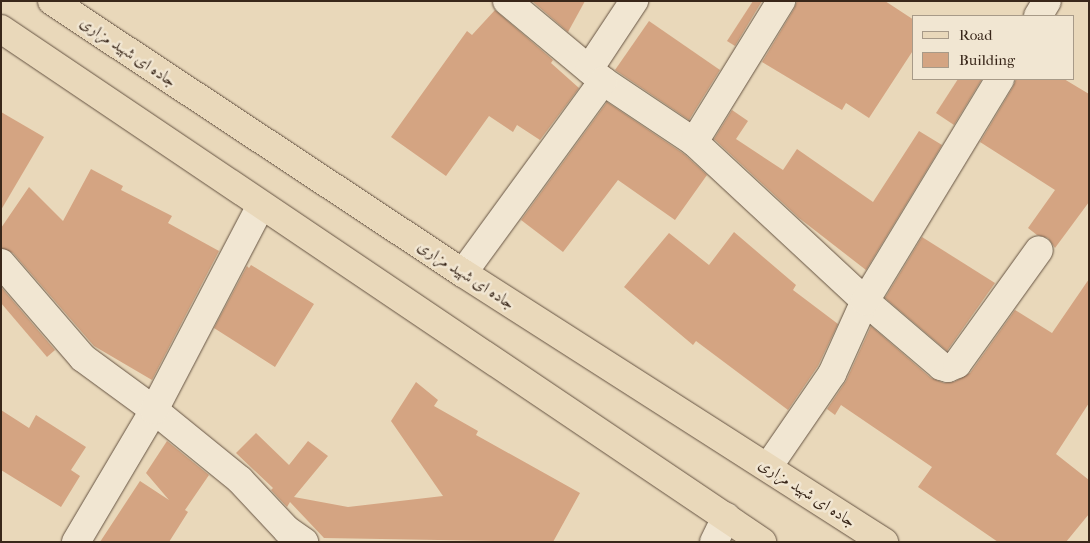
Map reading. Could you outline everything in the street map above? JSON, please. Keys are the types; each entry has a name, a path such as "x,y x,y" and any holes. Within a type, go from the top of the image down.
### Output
{"main road":[{"name":"جاده ای شهید مزاری","path":"52,1 463,273 884,542"},
{"path":"1,29 762,542"}],"street":[{"path":"507,1 596,75 694,142 865,301 941,366 948,368 957,364 1039,250"},
{"path":"463,273 596,75 634,1"},
{"path":"694,142 781,1"},
{"path":"1039,15 1048,1"},
{"path":"768,467 832,374 865,301 999,80"},
{"path":"76,542 154,410 261,205"},
{"path":"1,263 83,358 154,410 240,480 287,530 304,542"},
{"path":"714,542 726,518"}],"building":[{"path":"532,1 585,1 568,32"},
{"path":"753,1 762,1 735,46 727,41"},
{"path":"797,1 885,1 912,19 912,52 869,118 846,103 842,110 762,62"},
{"path":"495,10 553,60 551,63 579,88 540,140 517,125 513,132 489,116 446,176 391,137 467,31 472,35"},
{"path":"649,21 720,70 689,120 615,70"},
{"path":"957,80 981,80 954,125 936,113"},
{"path":"1016,80 1066,80 1089,94 1089,202 1055,248 1048,238 1037,235 1028,228 1055,190 980,142"},
{"path":"607,102 684,154 707,175 675,220 618,180 563,252 521,220"},
{"path":"732,110 748,121 736,139 783,170 797,149 873,202 919,131 942,145 866,270 799,218 714,139"},
{"path":"1,112 44,137 1,210"},
{"path":"91,169 123,186 121,190 172,216 168,223 219,251 152,380 94,346 13,253 1,248 1,228 29,187 63,221"},
{"path":"734,232 796,285 793,290 838,324 818,366 788,410 696,341 693,345 624,287 669,233 709,265"},
{"path":"922,237 995,283 947,351 885,298"},
{"path":"251,265 314,304 275,367 214,328 247,266 249,268"},
{"path":"1089,279 1089,403 1056,454 1089,480 1089,514 1066,542 998,542 918,487 932,467 841,405 835,415 827,409 846,381 871,326 931,378 944,383 954,382 970,373 1015,310 1052,333"},
{"path":"1,287 55,350 47,357 1,303"},
{"path":"416,382 438,400 434,406 478,431 476,435 580,493 553,542 324,538 290,502 287,507 271,490 273,488 236,453 256,433 289,465 308,441 328,456 294,497 348,507 443,496 391,421"},
{"path":"1,410 29,428 36,415 86,447 71,470 80,476 61,507 1,470"},
{"path":"167,441 209,475 185,510 188,512 169,542 100,542 140,481 169,500 146,473"}]}
